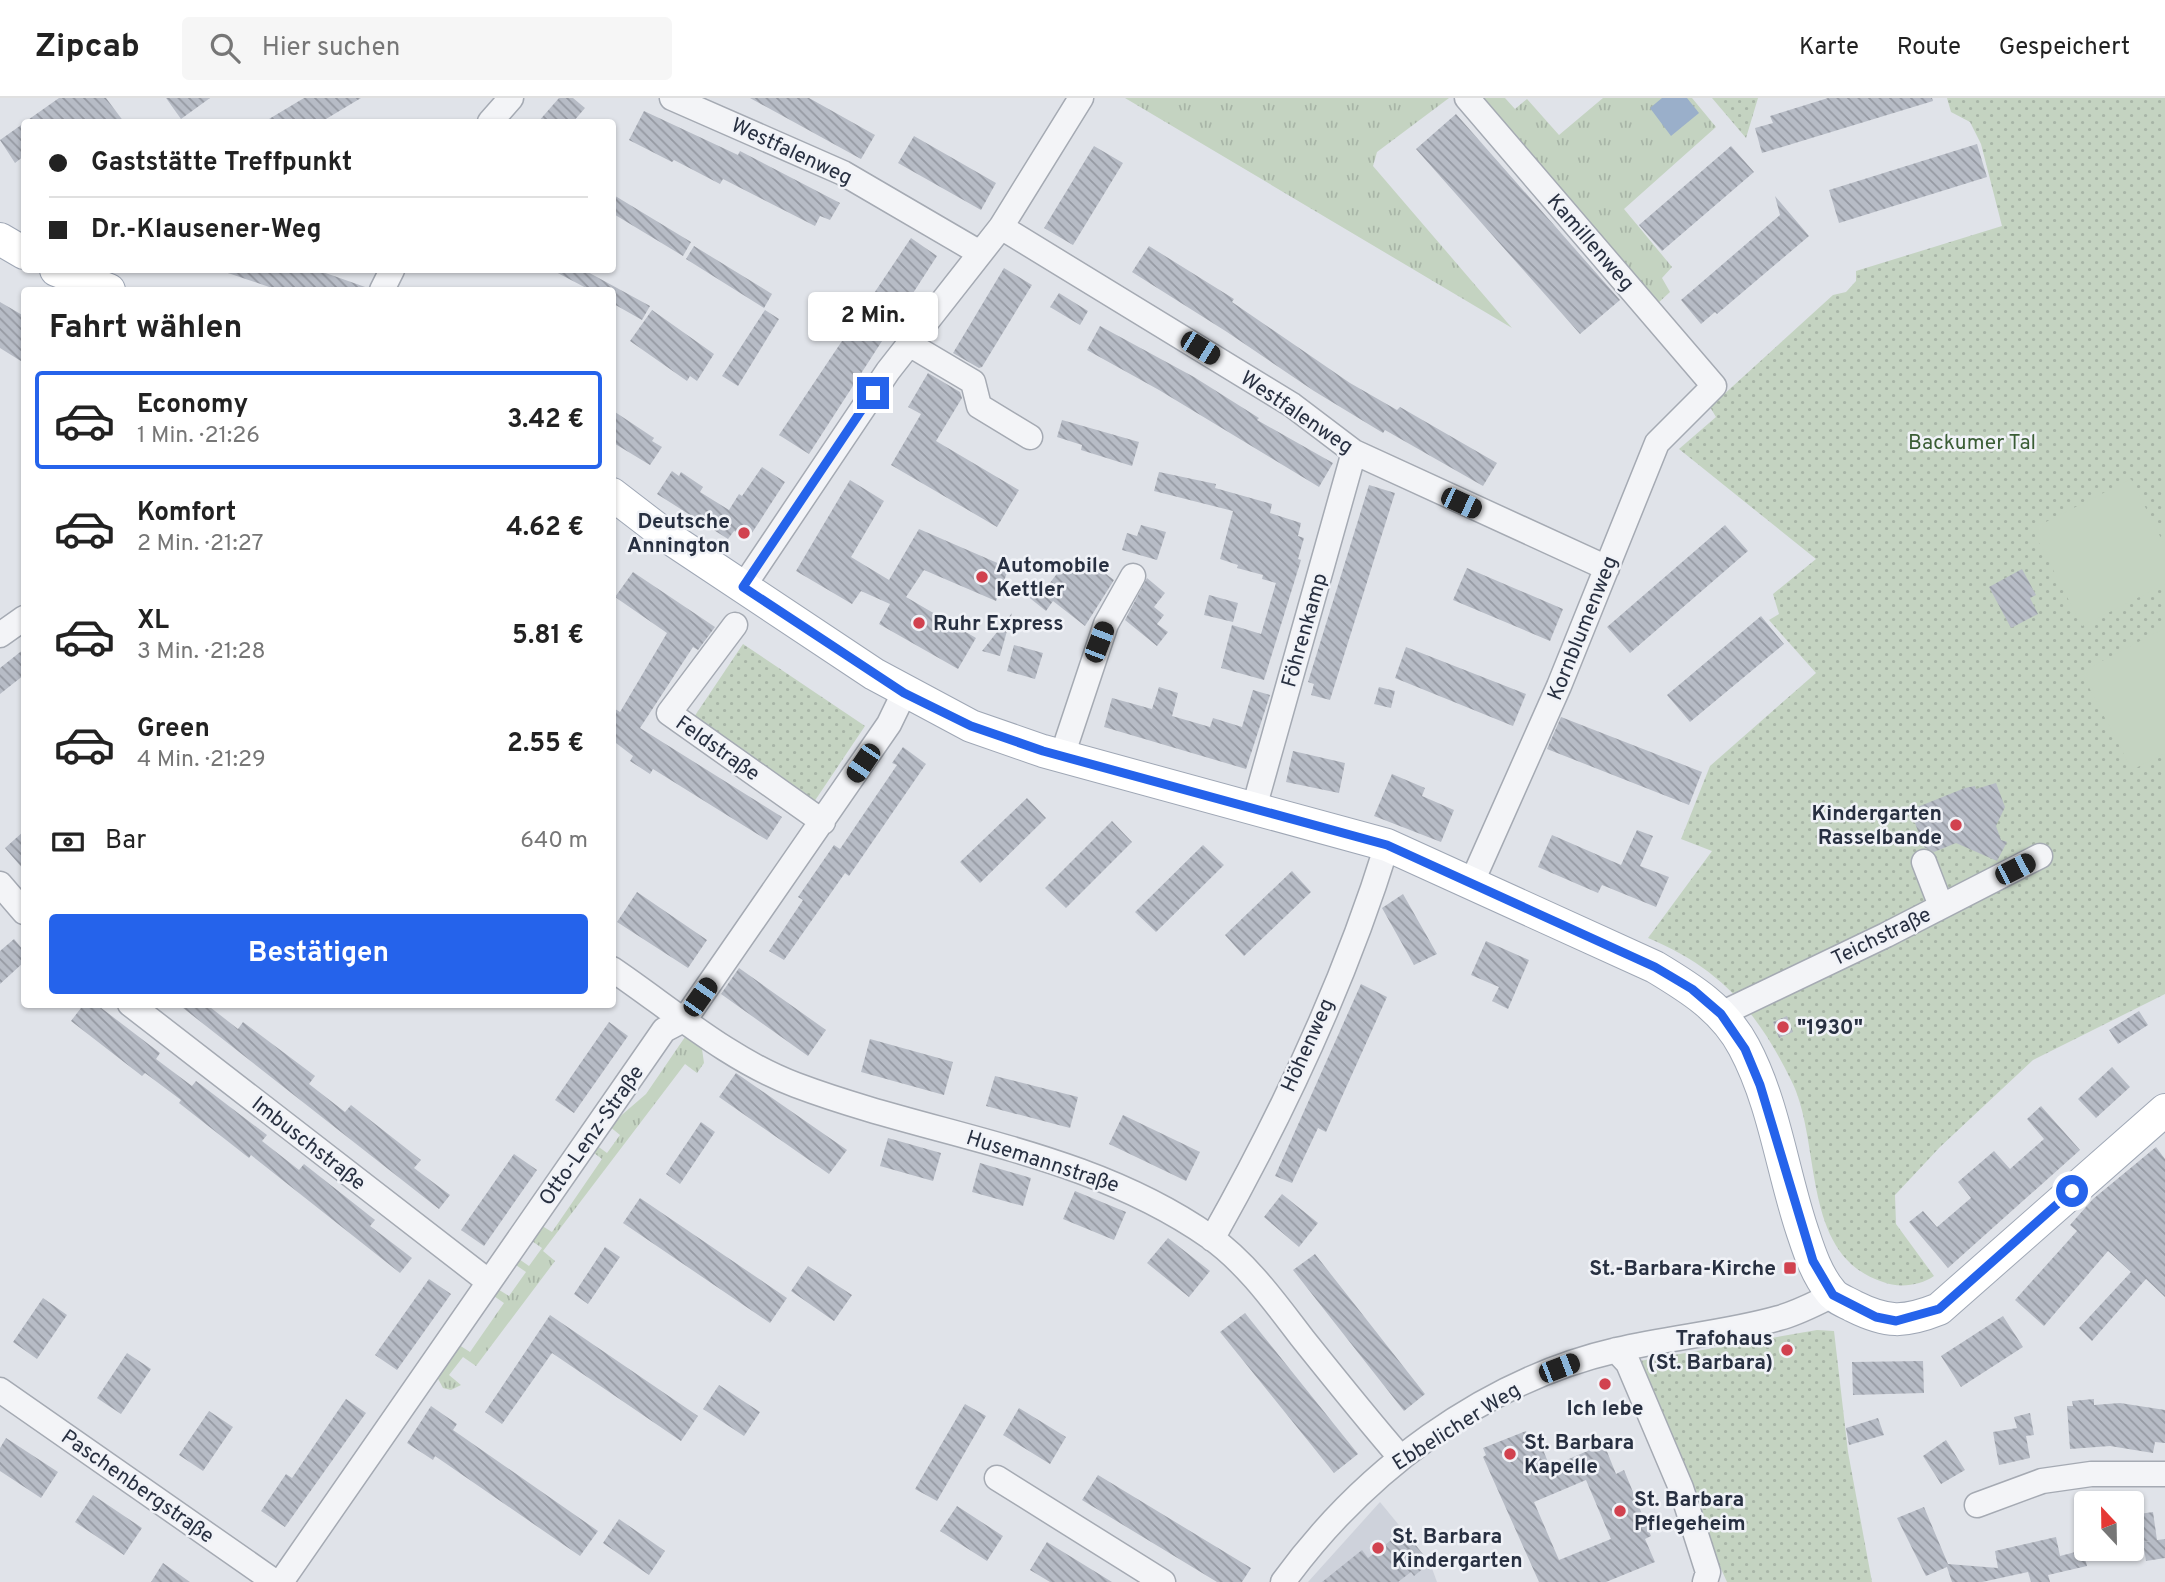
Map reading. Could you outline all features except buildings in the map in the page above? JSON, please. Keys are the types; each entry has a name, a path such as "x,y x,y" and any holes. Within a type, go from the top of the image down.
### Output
{"main road":[{"path":"0,239 21,251"},
{"path":"64,273 101,287"},
{"path":"616,497 668,537 904,693 971,726 1062,756 1387,845 1655,967 1692,989 1721,1014 1745,1049 1760,1085 1813,1261 1833,1295 1876,1317 1896,1321 1939,1309 2165,1110"}],"street":[{"path":"493,119 511,98"},
{"name":"Westfalenweg","path":"672,98 843,173 980,253"},
{"path":"743,587 909,344 1002,227 1081,98"},
{"name":"Kamillenweg","path":"1467,98 1714,386"},
{"name":"Westfalenweg","path":"1002,227 1292,405 1354,452 1607,568"},
{"path":"909,344 973,382 979,406 1030,438"},
{"name":"Kornblumenweg","path":"1471,884 1607,568 1657,443 1714,386"},
{"name":"Föhrenkamp","path":"1254,808 1354,452"},
{"path":"1062,756 1106,624 1133,576"},
{"path":"0,635 21,620"},
{"name":"Feldstraße","path":"735,625 669,713 823,822"},
{"name":"Otto-Lenz-Straße","path":"281,1582 664,1030 685,1019 889,724 904,693"},
{"name":"Höhenweg","path":"1212,1238 1245,1180 1317,1027 1387,845"},
{"name":"Teichstraße","path":"1721,1014 2040,856"},
{"path":"1924,862 1941,906"},
{"path":"0,884 21,908"},
{"name":"Husemannstraße","path":"616,972 735,1054 792,1083 845,1102 1099,1176 1147,1199 1212,1238 1276,1304 1400,1457"},
{"name":"Imbuschstraße","path":"135,1008 489,1282"},
{"name":"Ebbelicher Weg","path":"1283,1582 1324,1532 1400,1457 1492,1398 1537,1377 1616,1350 1780,1318 1833,1295"},
{"path":"1616,1350 1628,1363 1681,1488 1708,1572 1705,1582"},
{"name":"Paschenbergstraße","path":"0,1390 275,1582"},
{"path":"1977,1505 2042,1481 2091,1474 2165,1474"},
{"path":"997,1478 1163,1582"}],"shaded area":[{"name":"St. Barbara Kindergarten","path":"1380,1502 1430,1563 1437,1582 1308,1582"}],"green space":[{"path":"1125,98 1449,98 1377,152 1373,166 1512,328"},
{"path":"1478,98 1505,98 1515,109 1527,99 1559,135 1603,98 1692,98 1716,127 1624,209 1672,267 1662,278 1670,292 1656,305"},
{"path":"1712,98 1758,98 1746,138"},
{"name":"Backumer Tal","path":"1947,98 2165,98 2165,994 2033,1060 1940,1147 1895,1195 1896,1224 1934,1276 1916,1284 1902,1285 1883,1282 1856,1268 1838,1248 1825,1223 1817,1194 1801,1106 1778,1055 1750,1013 1734,994 1696,963 1648,938 1712,851 1681,839 1710,766 1816,673 1769,620 1779,614 1773,594 1816,559 1679,449 1716,417 1710,407 1833,295 1846,292 1856,281 1856,271 2002,226 1981,144 1970,122 1951,112"},
{"path":"2131,479 2165,546 2165,584 2082,626 2032,529"},
{"path":"2165,628 2165,753 2132,770 2081,672"},
{"path":"743,644 865,726 812,805 690,723"},
{"path":"685,1037 702,1049 704,1063 697,1073 685,1064 543,1251 555,1261 476,1366 463,1357 449,1375 461,1385 451,1390 443,1388 436,1375 456,1343 470,1352 504,1303 491,1294 496,1288 509,1296 526,1272 513,1263 516,1257 529,1266 542,1248 529,1239 539,1224 552,1232 602,1159 590,1150 596,1145 607,1153 620,1135 609,1126 646,1094"},
{"path":"1817,1330 1834,1331 1848,1452 1872,1582 1727,1582 1628,1363"}],"water":[{"path":"1662,98 1687,98 1699,113 1671,136 1650,108"}],"place":[{"name":"Deutsche Annington","path":"744,533"},
{"name":"Automobile Kettler","path":"982,577"},
{"name":"Ruhr Express","path":"919,623"},
{"name":"Kindergarten Rasselbande","path":"1956,825"},
{"name":"\"1930\"","path":"1783,1027"},
{"name":"St.-Barbara-Kirche","path":"1790,1268"},
{"name":"Trafohaus (St. Barbara)","path":"1787,1350"},
{"name":"Ich lebe","path":"1605,1384"},
{"name":"St. Barbara Kapelle","path":"1510,1454"},
{"name":"St. Barbara Pflegeheim","path":"1620,1511"},
{"name":"St. Barbara Kindergarten","path":"1378,1548"}],"route":[{"path":"873,393 743,587 904,693 971,726 1043,751 1387,845 1655,967 1692,989 1721,1014 1745,1049 1760,1085 1799,1220 1813,1261 1824,1282 1833,1295 1876,1317 1896,1321 1919,1317 1939,1309 2072,1191"}]}
